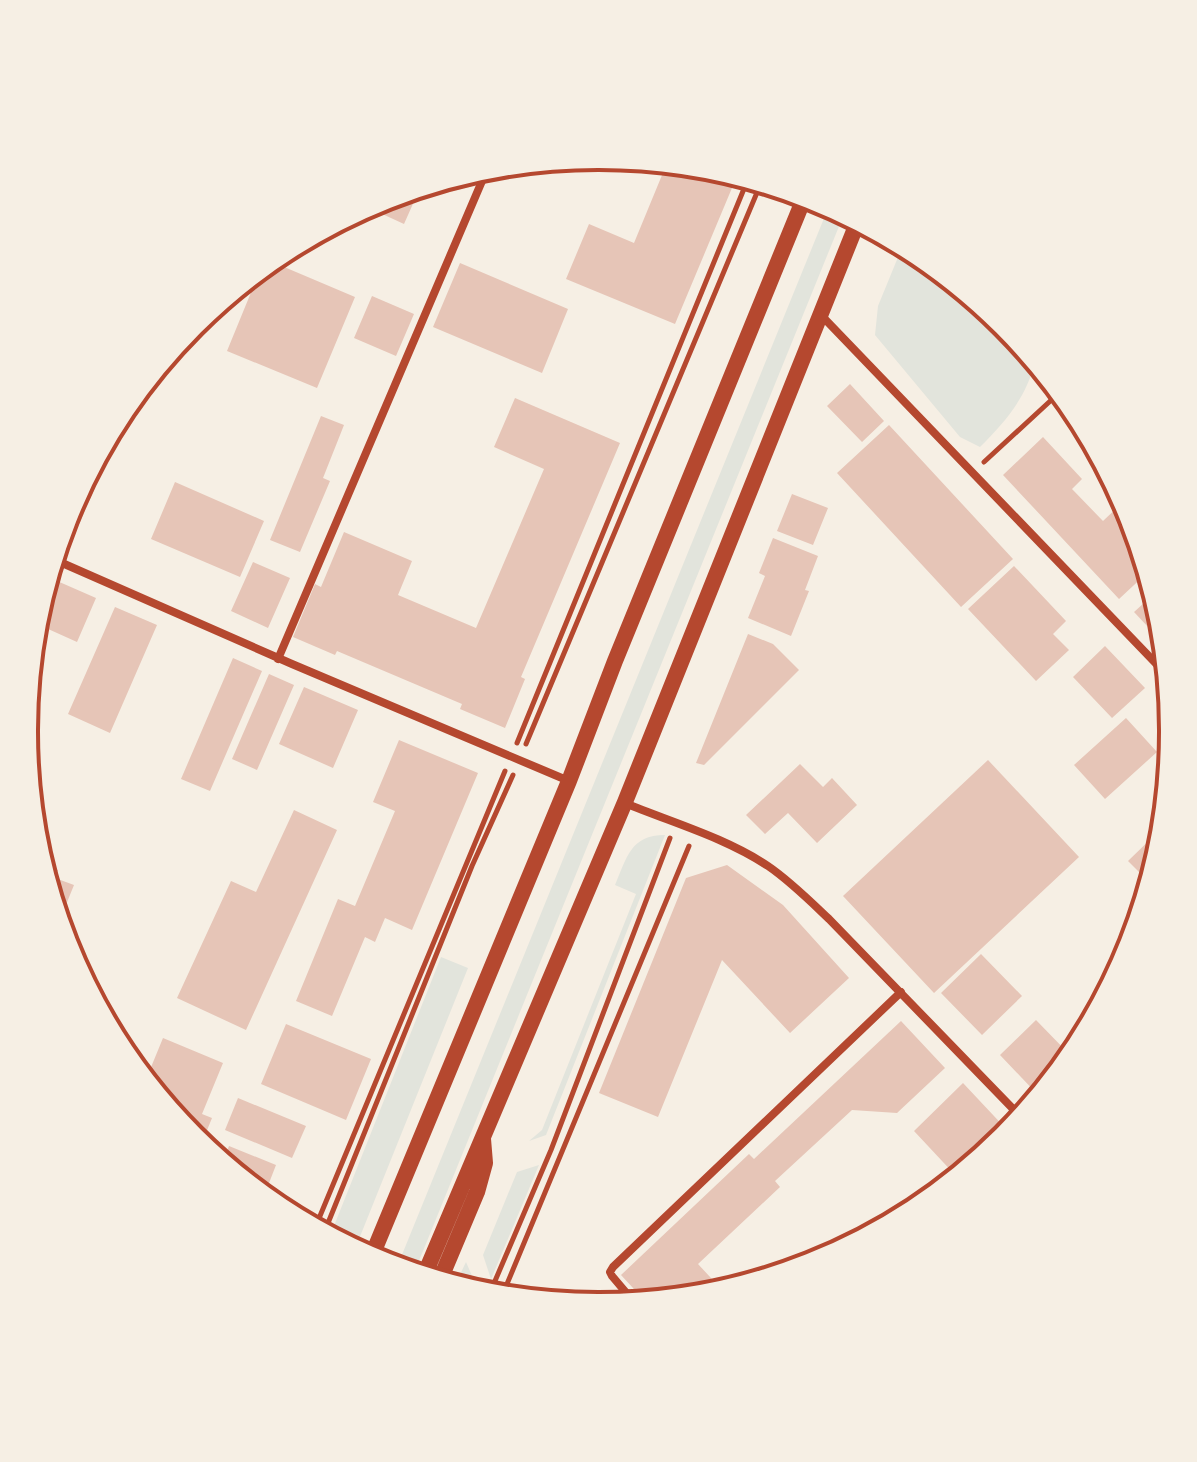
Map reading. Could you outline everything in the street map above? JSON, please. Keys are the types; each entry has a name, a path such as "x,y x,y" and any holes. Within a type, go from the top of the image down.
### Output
{"main road":[{"path":"376,1245 569,781 800,208"},
{"path":"429,1265 625,802 853,232"},
{"path":"444,1270 477,1192 485,1163 483,1137"}],"street":[{"path":"278,659 481,183"},
{"path":"820,314 1154,662"},
{"path":"64,564 278,659 569,781"},
{"path":"625,802 748,854 788,881 829,919 1013,1108"},
{"path":"624,1291 610,1272 613,1267 901,992"}],"path":[{"path":"329,1222 744,190"},
{"path":"320,1217 756,194"},
{"path":"973,473 1051,401"},
{"path":"495,1282 551,1150 676,823"},
{"path":"507,1284 696,831"}],"shaded area":[{"path":"824,218 840,225 423,1251 418,1262 402,1256"},
{"path":"898,258 940,286 968,310 1031,375 1014,408 980,447 960,437 875,335 878,306"},
{"path":"665,835 546,1135 529,1141 542,1130 636,894 615,885 623,866 637,844 653,836"},
{"path":"441,957 468,968 359,1238 334,1225"},
{"path":"539,1165 491,1279 483,1255 517,1172"},
{"path":"466,1262 472,1277 460,1274"}],"building":[{"path":"662,174 732,187 675,324 566,279 589,224 634,243"},
{"path":"414,202 404,224 382,214"},
{"path":"460,263 568,309 542,373 433,327"},
{"path":"284,267 355,297 317,388 227,351 252,290"},
{"path":"372,296 414,314 396,356 354,338"},
{"path":"850,384 884,421 862,442 827,406"},
{"path":"515,398 620,443 521,677 525,679 505,728 460,709 462,704 337,651 335,655 293,637 315,584 321,587 344,532 412,561 398,595 476,628 544,469 494,447"},
{"path":"321,416 344,425 323,478 330,481 300,552 270,540"},
{"path":"889,425 1013,559 961,607 837,473"},
{"path":"1043,437 1082,479 1072,489 1103,521 1113,511 1138,581 1119,599 1003,475"},
{"path":"100,475 78,527 81,517"},
{"path":"175,482 264,521 240,577 151,539"},
{"path":"792,494 828,508 813,545 777,531"},
{"path":"773,538 818,556 805,590 809,591 791,636 748,618 765,576 759,573"},
{"path":"253,562 290,578 268,628 231,611"},
{"path":"1014,566 1066,621 1053,634 1069,650 1036,681 968,609"},
{"path":"58,582 96,598 77,642 48,629"},
{"path":"1144,603 1149,628 1134,612"},
{"path":"115,607 157,625 110,733 68,714"},
{"path":"748,634 773,644 799,670 704,765 696,763"},
{"path":"1105,646 1145,688 1112,718 1073,677"},
{"path":"233,658 262,671 210,791 181,779"},
{"path":"269,674 294,685 257,770 232,759"},
{"path":"304,687 358,710 333,768 279,744"},
{"path":"1126,718 1157,752 1105,799 1074,765"},
{"path":"399,740 478,773 412,930 385,918 375,942 365,937 332,1016 296,1001 338,899 355,906 395,811 373,802"},
{"path":"988,760 1079,857 934,993 843,896"},
{"path":"800,764 823,787 832,778 857,805 817,843 788,813 765,834 746,815"},
{"path":"294,810 337,830 246,1030 177,998 231,881 256,892"},
{"path":"1148,842 1141,874 1128,861"},
{"path":"727,865 783,905 849,978 790,1033 722,960 658,1117 599,1093 686,878"},
{"path":"58,879 74,885 66,905"},
{"path":"981,954 1022,996 982,1035 941,993"},
{"path":"1036,1020 1062,1046 1031,1087 1000,1055"},
{"path":"901,1021 945,1068 897,1113 852,1110 775,1181 780,1187 698,1264 713,1280 635,1290 621,1275 749,1154 754,1159"},
{"path":"286,1024 371,1059 346,1120 261,1084"},
{"path":"163,1038 223,1063 202,1114 212,1118 207,1131 177,1101 151,1068"},
{"path":"963,1083 1000,1122 949,1168 914,1131"},
{"path":"238,1098 306,1126 292,1158 225,1130"},
{"path":"229,1146 276,1165 269,1184 227,1150"}]}
